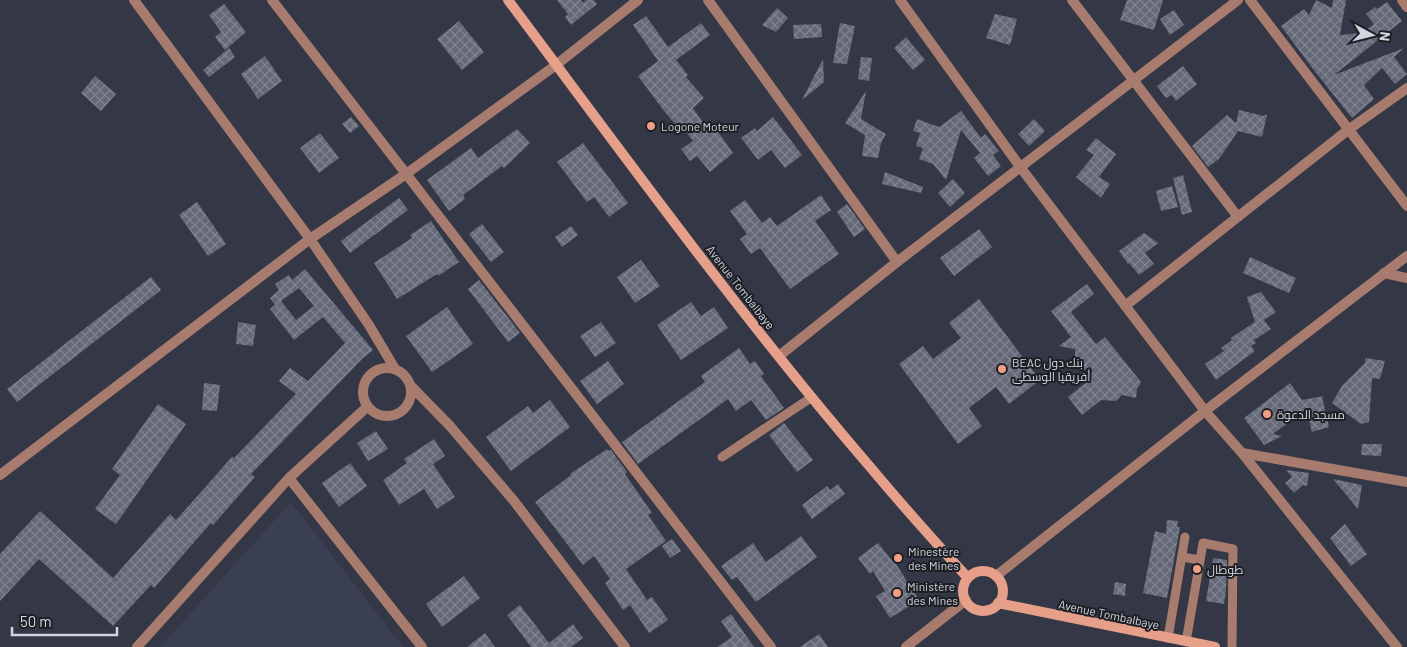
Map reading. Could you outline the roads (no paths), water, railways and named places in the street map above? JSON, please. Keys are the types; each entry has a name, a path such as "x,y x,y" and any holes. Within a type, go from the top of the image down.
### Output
{"main road":[{"name":"Avenue Tombalbaye","path":"508,0 716,277 870,468 968,578"},
{"path":"981,571 989,572 996,576 1003,589 1002,597 998,603 988,610 981,611 970,606 964,593 964,585 968,578 981,571"},
{"name":"Avenue Tombalbaye","path":"998,603 1215,647"}],"street":[{"path":"134,0 310,239 369,325 395,369 405,376 411,386 450,426 514,501 625,647"},
{"path":"272,0 771,647"},
{"path":"0,475 310,239 406,174 556,65 638,0"},
{"path":"708,0 897,262"},
{"path":"900,0 1021,168 1205,411 1242,453 1397,647"},
{"path":"1072,0 1238,216"},
{"path":"779,356 897,262 1238,0"},
{"path":"1250,0 1407,206"},
{"path":"1402,0 1407,7"},
{"path":"1125,306 1348,130 1407,88"},
{"path":"996,576 1205,411 1407,256"},
{"path":"1384,272 1407,278"},
{"path":"395,369 384,368 373,372 366,381 363,392 364,400 373,412 380,416 395,415 401,412 410,401 411,386"},
{"path":"137,647 289,478 368,406"},
{"path":"1242,453 1407,482"},
{"path":"289,478 422,647"},
{"path":"906,647 966,600"}],"lane":[{"path":"722,458 812,397"},
{"path":"1168,638 1186,537"},
{"path":"1186,642 1204,543 1233,549 1232,647"},
{"path":"1182,557 1200,560"},
{"path":"1174,601 1192,604"}],"place":[{"name":"Logone Moteur","path":"651,126"},
{"name":"BEAC بنك دول أفريقيا الوسطى","path":"1002,369"},
{"name":"مسجد الدعوة","path":"1267,414"},
{"name":"Minestère des Mines","path":"898,558"},
{"name":"طوطال","path":"1197,569"},
{"name":"Ministère des Mines","path":"897,593"}]}
